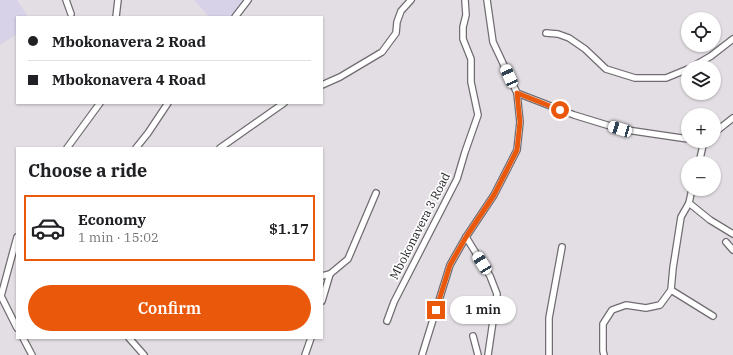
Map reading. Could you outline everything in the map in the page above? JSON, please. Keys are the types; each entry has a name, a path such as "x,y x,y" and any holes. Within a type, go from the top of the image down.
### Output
{"street":[{"path":"66,0 72,14"},
{"path":"116,16 118,0"},
{"path":"236,16 248,0"},
{"path":"323,85 340,77 382,52 396,33 397,22 401,11 411,0"},
{"name":"Mbokonavera 3 Road","path":"387,321 394,302 457,179 464,152 478,116 471,82 471,59 463,39 463,27 466,15 465,0"},
{"path":"422,355 450,265 466,237 494,195 517,150 520,122 517,93 493,42 486,0"},
{"path":"546,32 569,38 585,49 606,69 635,78 666,78 681,72"},
{"path":"704,60 733,39"},
{"path":"517,93 574,115 620,129 681,138"},
{"path":"68,147 99,104"},
{"path":"137,147 167,104"},
{"path":"221,147 283,104"},
{"path":"721,127 733,118"},
{"path":"323,276 330,274 348,259 376,193"},
{"path":"604,355 603,324 612,310 626,305 646,308 660,305 671,290 681,217 689,203 690,196"},
{"path":"689,203 710,220 733,234"},
{"path":"466,237 490,276 497,294 488,355"},
{"path":"16,241 1,296 16,326"},
{"path":"726,242 733,250"},
{"path":"549,355 549,318 562,247"},
{"path":"323,298 330,274"},
{"path":"671,290 713,316"},
{"path":"473,336 478,355"},
{"path":"23,339 32,355"},
{"path":"130,339 144,355"},
{"path":"305,355 311,339"}],"shaded area":[{"path":"0,0 17,0 27,16 16,16 16,35 0,45"},
{"path":"194,0 246,0 230,16 208,16"}],"route":[{"path":"436,310 450,265 466,237 494,195 517,150 520,122 517,93 560,110"}]}
